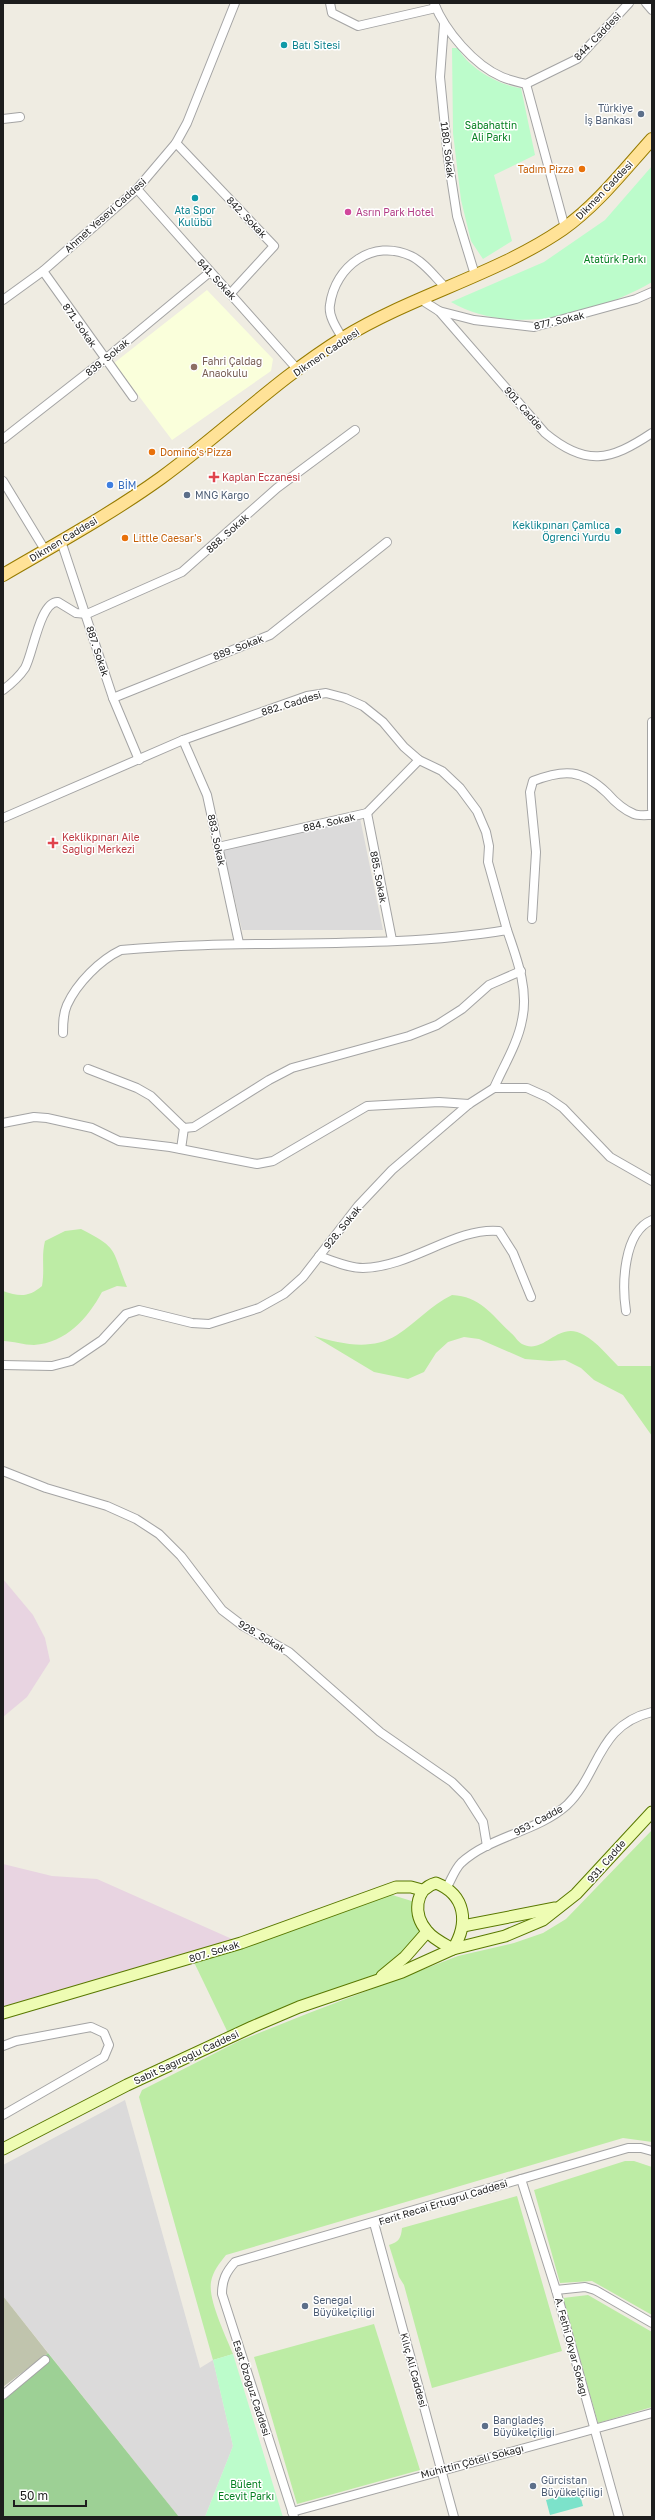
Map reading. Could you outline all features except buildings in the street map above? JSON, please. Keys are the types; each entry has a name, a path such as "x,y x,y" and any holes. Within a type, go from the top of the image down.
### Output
{"main road":[{"name":"Dikmen Caddesi","path":"3,576 160,478 298,370 342,339 386,314 518,255 565,228 596,201 652,139"},
{"name":"931. Cadde","path":"453,1949 505,1936 542,1920 576,1894 652,1812"},
{"path":"436,1883 447,1887 456,1896 461,1906 463,1926 461,1936 453,1949 427,1932 422,1923 418,1902 422,1890 436,1883"},
{"name":"807. Sokak","path":"3,2013 241,1943 396,1887 411,1887 422,1890"},
{"name":"931. Cadde","path":"463,1926 558,1908"},
{"name":"Sabit Sağıroğlu Caddesi","path":"376,1981 405,1957 427,1932"},
{"name":"Sabit Sağıroğlu Caddesi","path":"3,2149 127,2085 252,2027 299,2007 376,1981 453,1949"}],"street":[{"name":"Ahmet Yesevi Caddesi","path":"3,300 43,271 137,189 176,143 187,123 235,3"},
{"path":"330,3 332,13 358,26 435,5 444,24 485,67 502,77 526,84 565,228"},
{"name":"844. Caddesi","path":"526,84 577,59 628,3"},
{"path":"646,3 652,10"},
{"name":"1180. Sokak","path":"444,24 440,77 448,158 457,216 475,274"},
{"path":"3,120 20,117"},
{"name":"842. Sokak","path":"176,143 274,246 231,293"},
{"name":"841. Sokak","path":"137,189 298,370"},
{"path":"342,339 334,324 330,305 340,276 352,261 374,252 393,251 411,256 445,287"},
{"name":"871. Sokak","path":"43,271 104,360 133,397"},
{"name":"839. Sokak","path":"3,439 104,360 210,272"},
{"name":"877. Sokak","path":"439,311 474,320 534,327 636,299 652,292"},
{"name":"901. Cadde","path":"420,298 439,311 545,433 560,446 580,456 598,457 619,452 652,433"},
{"name":"888. Sokak","path":"87,614 182,572 282,484 355,430"},
{"path":"3,481 45,550"},
{"name":"887. Sokak","path":"61,541 87,614 113,698 139,760"},
{"name":"889. Sokak","path":"113,698 270,635 387,542"},
{"path":"3,690 12,684 24,669 48,606 58,602 76,613 87,614"},
{"name":"882. Caddesi","path":"3,818 183,740 307,696 326,693 346,698 362,706 383,722 404,747 419,760 442,771 460,788 477,811 486,832 489,846 488,862 507,930 521,971 524,1002 522,1020 494,1088"},
{"path":"652,722 652,809"},
{"name":"883. Sokak","path":"183,740 207,795 238,943"},
{"name":"884. Sokak","path":"218,847 367,813 419,760"},
{"path":"532,919 536,852 530,792 533,781 561,772 574,773 600,787 615,802 634,815 652,815"},
{"name":"885. Sokak","path":"367,813 392,940"},
{"path":"63,1033 64,1015 67,1004 107,956 121,950 238,943 392,940 476,936 507,930"},
{"path":"88,1069 137,1088 151,1096 184,1128 194,1127 269,1080 292,1068 409,1036 437,1025 451,1018 489,985 521,971"},
{"path":"494,1088 527,1088 547,1097 563,1108 610,1157 652,1181"},
{"name":"928. Sokak","path":"3,1365 52,1366 71,1361 102,1340 126,1314 139,1310 192,1323 209,1324 259,1308 284,1294 303,1277 358,1206 392,1170 469,1104 494,1088"},
{"path":"3,1123 34,1117 47,1118 92,1128 119,1141 181,1149 257,1164 273,1160 367,1106 439,1102 469,1104"},
{"path":"181,1149 184,1128"},
{"path":"626,1311 624,1277 630,1248 646,1222 652,1220"},
{"path":"319,1256 355,1267 385,1266 404,1261 474,1233 499,1232 513,1253 531,1297"},
{"name":"928. Sokak","path":"3,1471 46,1488 108,1506 136,1519 159,1534 181,1556 222,1610 244,1626 289,1652 380,1732 452,1782 467,1798 483,1822 487,1846"},
{"name":"953. Cadde","path":"447,1887 460,1864 487,1846 547,1818 565,1806 576,1795 608,1740 622,1724 650,1711"},
{"path":"3,2046 16,2040 91,2027 104,2033 109,2045 104,2058 3,2115"},
{"name":"Ferit Recai Ertuğrul Caddesi","path":"235,2262 374,2223 521,2178 628,2148 641,2148 652,2151"},
{"name":"A. Fethi Okyar Sokağı","path":"521,2178 556,2290 619,2517"},
{"name":"Kılıç Ali Caddesi","path":"374,2223 454,2517"},
{"name":"Esat Özoğuz Caddesi","path":"235,2262 227,2270 222,2283 222,2294 293,2514"},
{"path":"556,2290 584,2287 595,2290 652,2323"},
{"path":"3,2395 45,2360"},
{"name":"Muhittin Çöteli Sokağı","path":"293,2514 441,2469 652,2412"}],"shaded area":[{"name":"Fahri Çaldağ Anaokulu","path":"207,290 273,359 271,371 172,440 114,363"},
{"path":"360,818 383,930 242,930 223,850"},
{"path":"3,1579 33,1615 45,1638 50,1661 27,1697 3,1717"},
{"path":"3,1864 52,1876 97,1879 241,1943 3,2013"},
{"path":"125,2100 200,2368 213,2360 233,2446 205,2517 179,2517 3,2296 3,2165"},
{"path":"3,2296 48,2353 3,2387"}],"green space":[{"name":"Sabahattin Ali Parkı","path":"452,48 458,48 469,62 485,75 504,84 521,88 535,155 494,175 512,241 483,259 471,241 461,200 453,133"},
{"name":"Atatürk Parkı","path":"652,166 652,282 630,294 605,304 553,318 526,320 500,318 475,313 451,302 544,262 605,220"},
{"path":"81,1229 102,1241 113,1251 127,1287 117,1286 102,1292 83,1320 75,1328 56,1340 34,1345 3,1341 3,1291 24,1295 37,1290 42,1286 43,1252 45,1241 65,1231"},
{"path":"452,1295 462,1296 478,1303 491,1313 522,1344 530,1346 537,1345 566,1331 575,1331 593,1341 618,1366 652,1366 652,1436 623,1395 594,1380 581,1368 565,1360 550,1361 525,1359 479,1339 464,1337 448,1342 436,1353 424,1372 408,1379 374,1372 314,1336 346,1343 377,1343 397,1335 437,1304"},
{"path":"652,1830 652,2142 623,2138 226,2255 213,2274 211,2290 218,2318 233,2354 213,2360 139,2097 142,2090 239,2041 309,2013 458,1956 514,1943 543,1933 566,1919"},
{"path":"389,1894 418,1903 427,1932 376,1981 230,2037 192,1958"},
{"path":"625,2161 634,2161 652,2167 652,2315 592,2281 560,2283 534,2190"},
{"path":"517,2196 562,2351 432,2388 404,2285 399,2277 389,2245 399,2239 402,2228"},
{"path":"588,2295 652,2332 652,2407 598,2423 563,2298"},
{"path":"374,2324 420,2470 297,2504 254,2357"},
{"path":"48,2353 179,2517 3,2517 3,2392"},
{"name":"Bülent Ecevit Parkı","path":"233,2354 283,2517 205,2517 233,2446 213,2360"},
{"path":"579,2491 583,2506 550,2515 546,2500"}],"place":[{"name":"Batı Sitesi","path":"284,45"},
{"name":"Türkiye İş Bankası","path":"641,114"},
{"name":"Tadım Pizza","path":"582,169"},
{"name":"Ata Spor Kulübü","path":"195,198"},
{"name":"Asrın Park Hotel","path":"348,212"},
{"name":"Fahri Çaldağ Anaokulu","path":"194,367"},
{"name":"Domino's Pizza","path":"152,452"},
{"name":"Kaplan Eczanesi","path":"214,477"},
{"name":"BİM","path":"110,485"},
{"name":"MNG Kargo","path":"187,495"},
{"name":"Keklikpınarı Çamlıca Öğrenci Yurdu","path":"618,531"},
{"name":"Little Caesar's","path":"125,538"},
{"name":"Keklikpınarı Aile Sağlığı Merkezi","path":"53,843"},
{"name":"Senegal Büyükelçiliği","path":"305,2306"},
{"name":"Bangladeş Büyükelçiliği","path":"485,2426"},
{"name":"Gürcistan Büyükelçiliği","path":"533,2486"}]}
